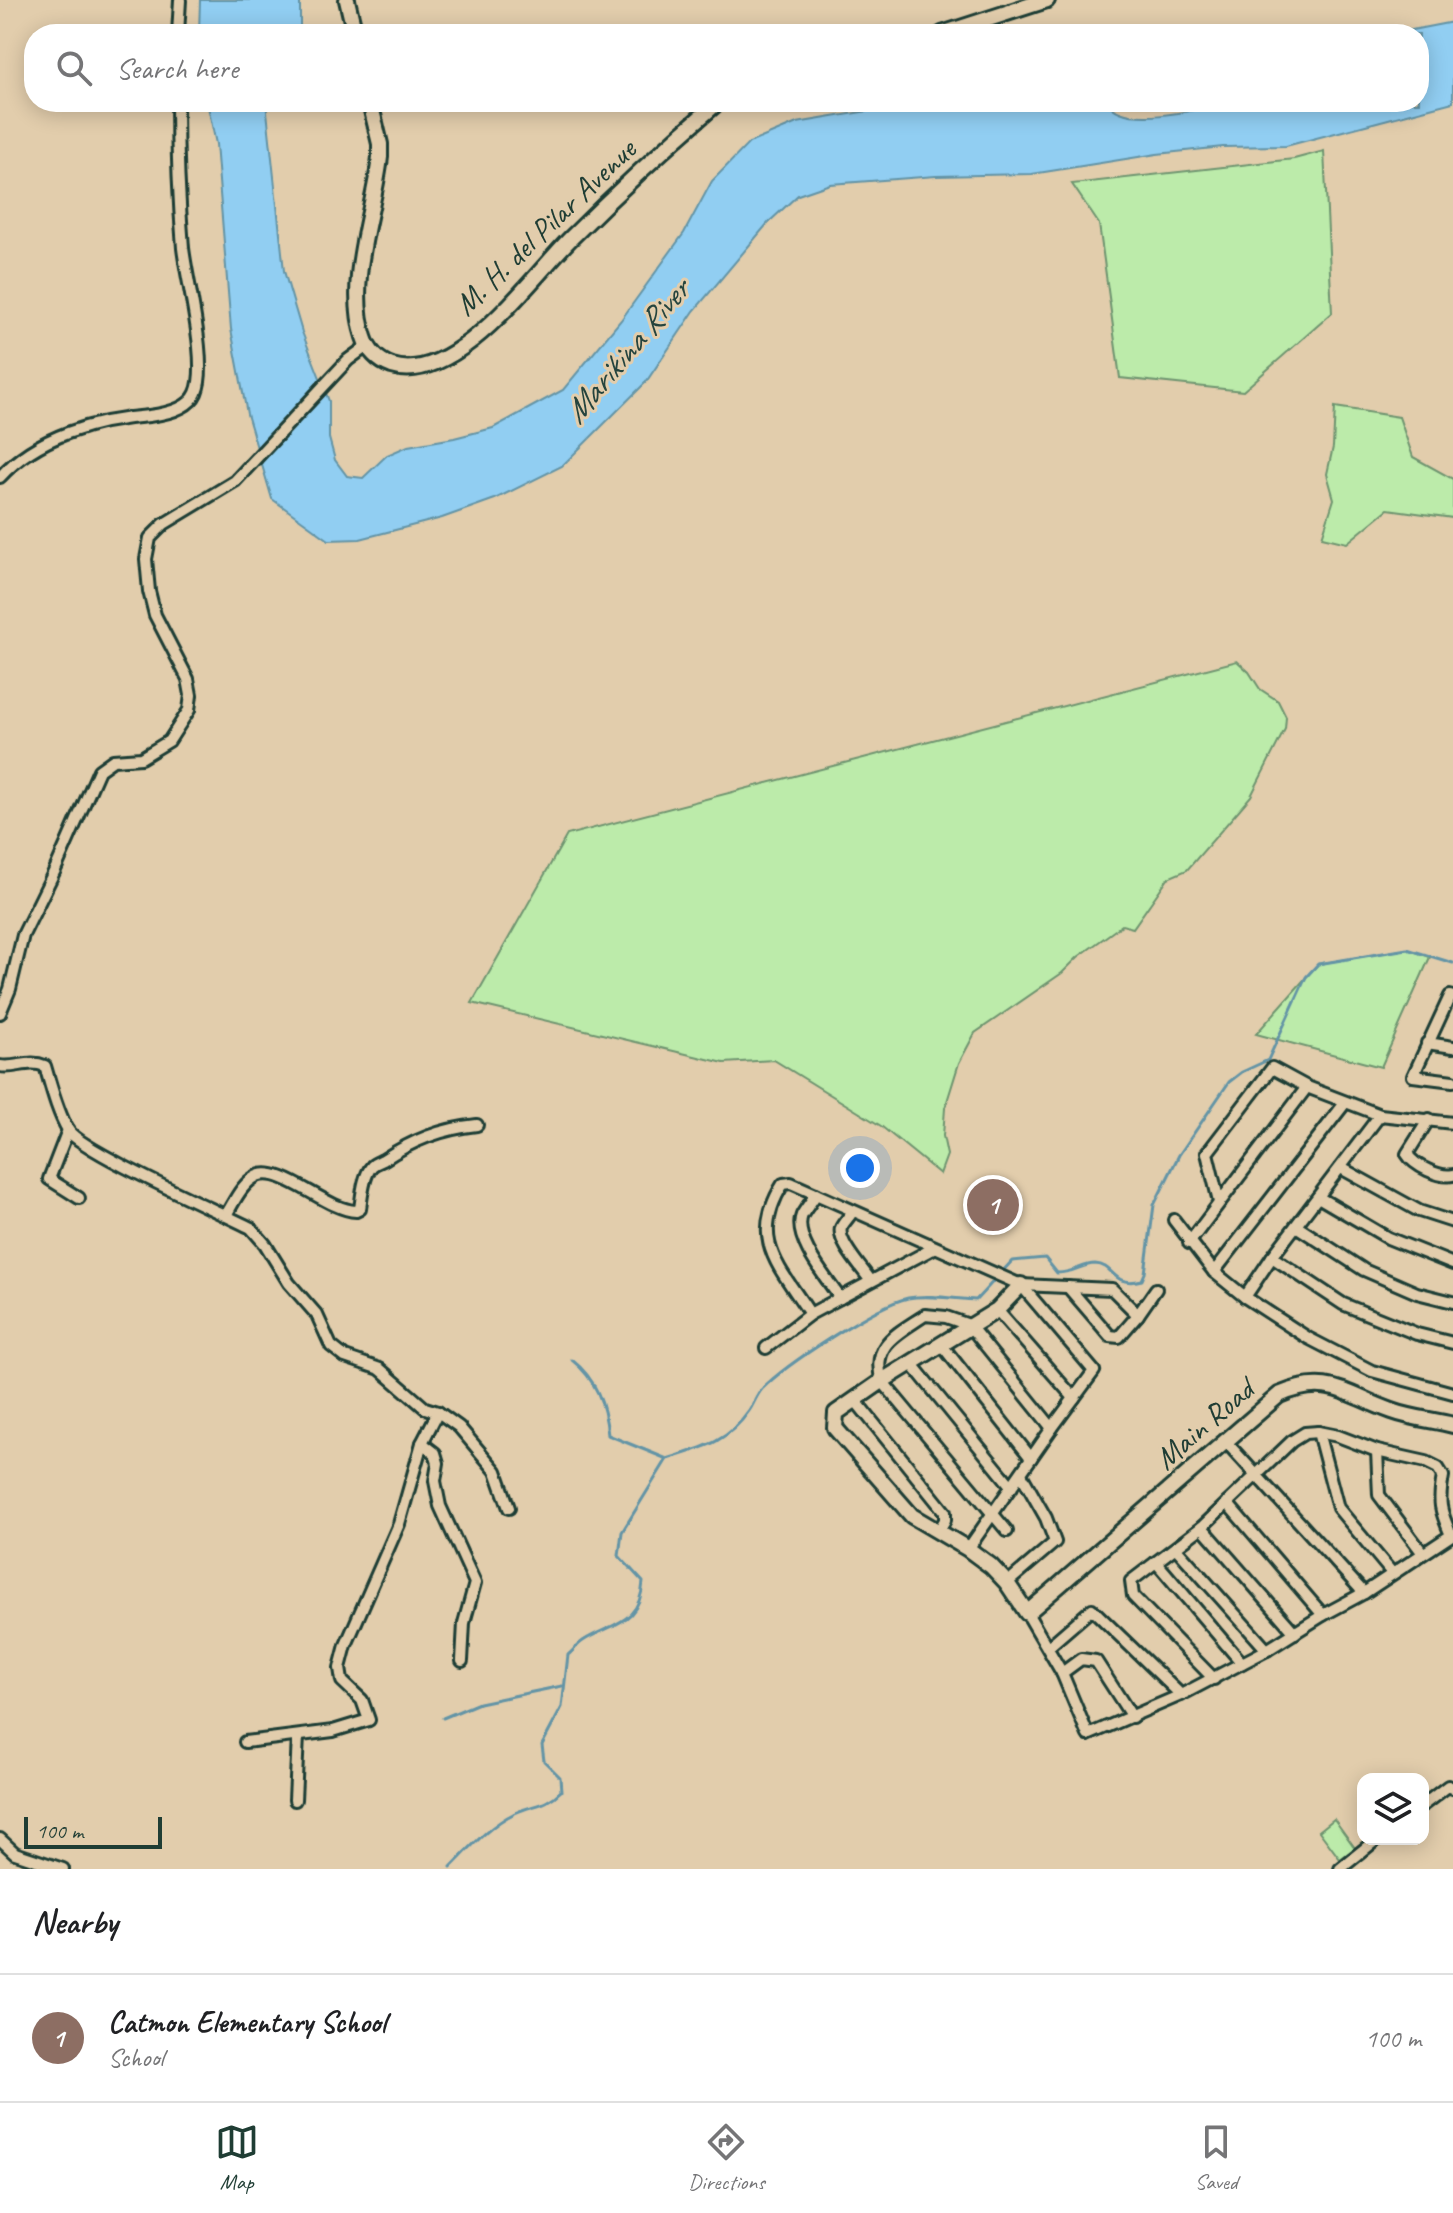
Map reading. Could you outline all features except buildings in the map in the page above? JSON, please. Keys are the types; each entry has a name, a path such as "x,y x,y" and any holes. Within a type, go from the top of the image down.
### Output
{"street":[{"path":"179,24 180,0"},
{"path":"347,0 353,24"},
{"path":"973,24 1047,0"},
{"path":"0,477 44,444 121,417 168,413 192,401 197,391 199,355 183,243 177,112"},
{"path":"0,1013 10,989 23,935 99,770 113,760 141,758 169,741 189,710 191,695 188,679 155,615 149,591 146,559 150,538 164,524 222,489 248,468 342,366 367,346 360,321 361,252 380,157 372,112"},
{"name":"M. H. del Pilar Avenue","path":"367,346 385,364 398,368 413,368 446,357 491,325 572,238 707,112"},
{"path":"1453,997 1450,996 1413,1076 1453,1081"},
{"path":"1427,1043 1453,1047"},
{"path":"0,1066 33,1062 45,1066 68,1130 105,1155 251,1228 260,1236 278,1268 317,1315 331,1346 345,1357 380,1369 420,1404 438,1412 468,1435 492,1465 504,1488 509,1508"},
{"path":"1219,1202 1207,1153 1272,1068 1307,1087 1380,1115 1453,1123"},
{"path":"1189,1243 1307,1087"},
{"path":"1214,1272 1345,1103"},
{"path":"1245,1297 1380,1115"},
{"path":"1429,1119 1407,1154 1411,1160 1445,1177 1453,1175"},
{"path":"226,1215 244,1186 257,1176 268,1174 288,1180 323,1201 356,1211 360,1209 366,1176 372,1166 432,1133 477,1125"},
{"path":"68,1130 49,1179 79,1198"},
{"path":"1341,1168 1419,1211 1453,1222"},
{"path":"810,1314 768,1245 766,1226 771,1203 783,1184 791,1183 1021,1285 1112,1289 1138,1315"},
{"path":"816,1194 801,1216 800,1230 807,1248 840,1298"},
{"path":"1318,1197 1388,1238 1453,1264"},
{"path":"853,1211 842,1227 841,1235 870,1280"},
{"path":"1174,1220 1214,1272 1245,1297 1308,1338 1372,1371 1453,1393"},
{"path":"1296,1226 1364,1270 1417,1293 1453,1302"},
{"path":"766,1348 810,1314 934,1248"},
{"path":"1272,1257 1343,1304 1417,1334 1453,1343"},
{"path":"1021,1285 997,1310 969,1325 836,1413 835,1428 912,1516 968,1549 1007,1583 1062,1673 1088,1735 1181,1695 1214,1679 1267,1650 1364,1593 1452,1534 1440,1512 1438,1499 1443,1476 1438,1468 1426,1462 1377,1451 1338,1436 1305,1433 1256,1473 1202,1527 1131,1581 1133,1596 1214,1679"},
{"path":"968,1549 1094,1371 1021,1285"},
{"path":"1068,1287 1110,1336 1119,1337 1156,1289"},
{"path":"997,1310 1074,1398"},
{"path":"1007,1531 882,1381 877,1367 887,1341 925,1315 946,1317 969,1325 1052,1428"},
{"path":"941,1344 1031,1458"},
{"path":"911,1363 1012,1487"},
{"name":"Main Road","path":"1027,1613 1279,1395 1307,1385 1321,1384 1396,1412 1453,1425"},
{"path":"855,1400 945,1512 945,1520 938,1532"},
{"path":"245,1742 333,1731 369,1720 362,1700 342,1681 340,1668 346,1645 399,1524 422,1443 438,1412"},
{"path":"1318,1432 1338,1508 1392,1573"},
{"path":"422,1443 435,1453 438,1463 435,1481 440,1506 475,1583 464,1623 462,1661"},
{"path":"1227,1443 1364,1593"},
{"path":"1377,1451 1379,1495 1422,1552"},
{"path":"1007,1583 1055,1542 1046,1518 1021,1474"},
{"path":"1227,1503 1323,1615"},
{"path":"1202,1527 1295,1633"},
{"path":"1176,1548 1267,1650"},
{"path":"1156,1562 1242,1663"},
{"path":"1048,1647 1092,1609 1181,1695"},
{"path":"1062,1673 1081,1659 1096,1661 1132,1717"},
{"path":"295,1800 298,1736"},
{"path":"1429,1800 1448,1786 1453,1788"},
{"path":"0,1839 15,1853 63,1869"},
{"path":"1340,1869 1369,1845"}],"green space":[{"path":"1324,151 1332,313 1243,391 1120,378 1099,224 1072,184 1294,159"},
{"path":"1335,407 1399,417 1413,457 1453,479 1453,518 1388,509 1347,543 1322,537 1334,499 1327,474 1333,447"},
{"path":"1237,661 1260,689 1278,701 1286,717 1285,729 1251,796 1187,870 1168,878 1133,928 1122,925 1078,957 1062,973 975,1033 959,1063 945,1108 943,1136 947,1155 940,1174 881,1126 774,1060 724,1063 472,1003 567,835"},
{"path":"1407,949 1430,957 1381,1067 1256,1034 1318,964"},
{"path":"1334,1819 1355,1848 1340,1859 1319,1831"}],"water":[{"path":"200,0 300,0 300,24 199,24"},
{"path":"1453,22 1453,102 1429,108 1429,27"},
{"name":"Marikina River","path":"209,112 267,112 284,271 302,332 329,401 329,438 335,460 347,476 363,478 387,455 408,446 493,428 563,390 621,320 684,233 712,181 749,143 797,123 862,112 1121,112 1144,116 1180,113 1415,112 1286,146 1223,147 1157,154 1032,174 936,176 830,184 798,195 768,223 694,311 646,382 562,466 495,499 442,518 360,539 329,540 272,499 247,414 231,329 216,144"}],"waterway":[{"path":"451,1867 497,1824 515,1813 550,1800 561,1791 560,1777 544,1761 542,1745 562,1707 568,1655 583,1641 622,1621 636,1607 643,1582 619,1556 622,1532 667,1459 723,1437 741,1422 760,1392 774,1378 832,1337 893,1303 924,1296 976,1300 1012,1261 1045,1258 1057,1273 1086,1265 1102,1265 1119,1279 1132,1282 1142,1280 1154,1205 1179,1155 1229,1082 1268,1060 1306,977 1318,964 1407,949 1453,963"},
{"path":"572,1360 587,1375 598,1393 608,1435 667,1459"},
{"path":"443,1718 479,1703 562,1686"}],"place":[{"name":"Catmon Elementary School","path":"993,1205"}]}
